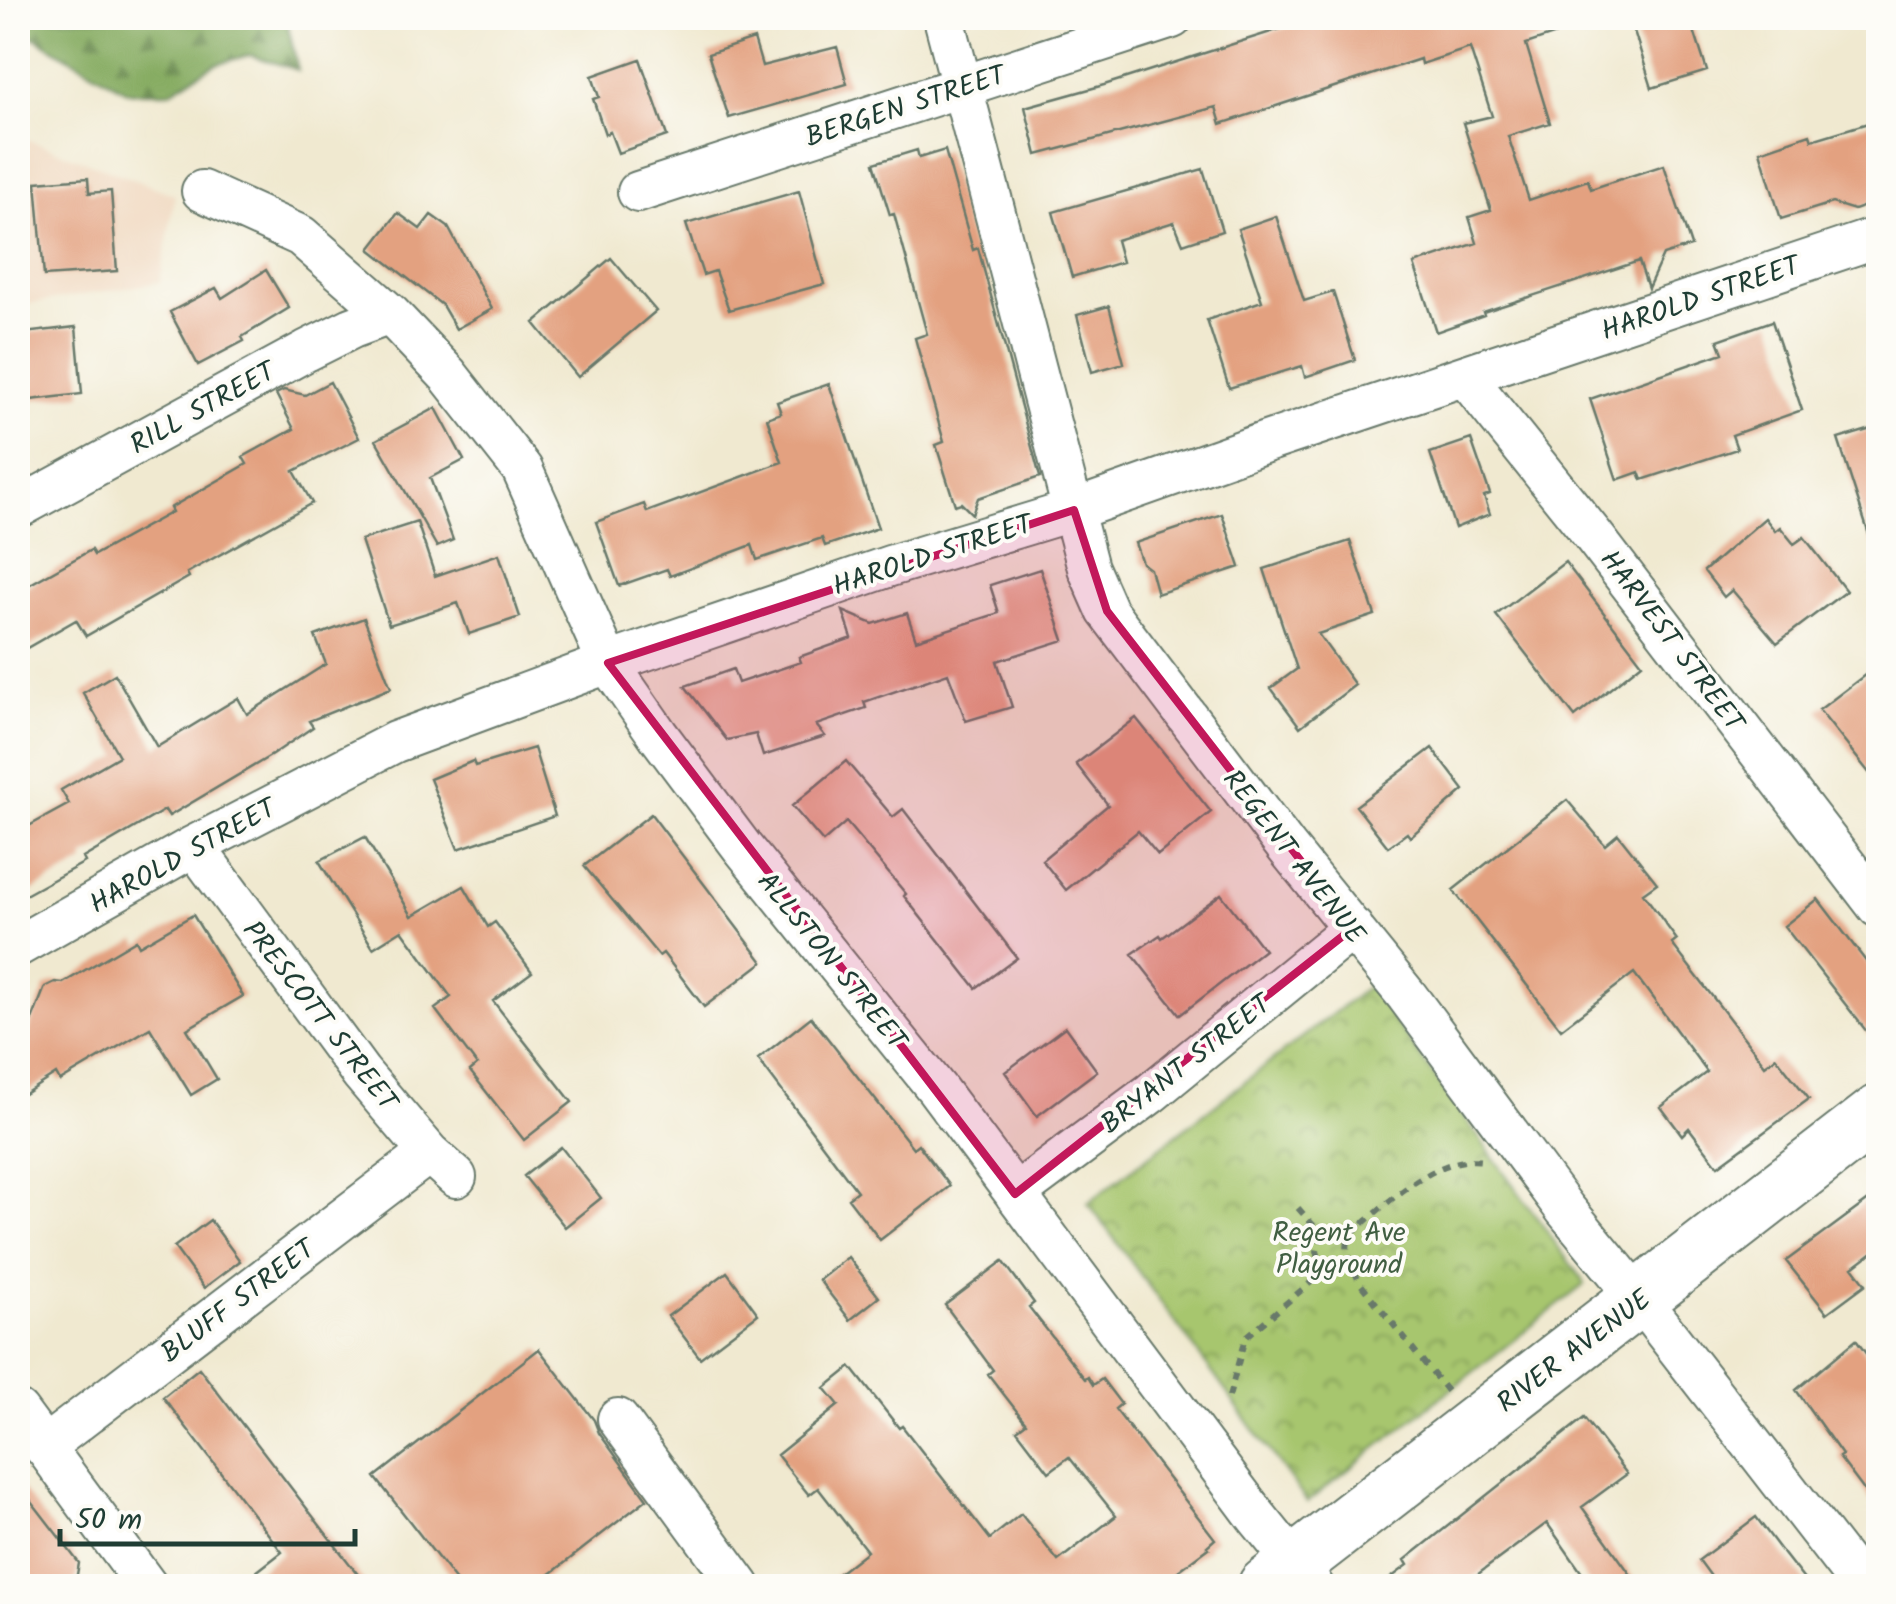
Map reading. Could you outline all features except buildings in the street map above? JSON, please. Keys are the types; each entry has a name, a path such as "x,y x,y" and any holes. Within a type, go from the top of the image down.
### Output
{"street":[{"name":"REGENT AVENUE","path":"944,18 1088,568 1107,611 1565,1209 1862,1586"},
{"name":"BERGEN STREET","path":"638,192 1172,18"},
{"name":"ALLSTON STREET","path":"202,192 301,236 390,314 448,374 522,469 608,663 742,846 937,1089 1291,1579"},
{"name":"HAROLD STREET","path":"18,946 194,846 396,742 608,663 890,566 1074,510 1878,237"},
{"name":"RILL STREET","path":"18,508 306,351 390,314"},
{"name":"HARVEST STREET","path":"1465,376 1592,534 1878,907"},
{"name":"PRESCOTT STREET","path":"194,846 362,1073 443,1165"},
{"name":"BRYANT STREET","path":"1014,1194 1151,1093 1353,928"},
{"name":"RIVER AVENUE","path":"1291,1579 1474,1426 1878,1113"},
{"name":"BLUFF STREET","path":"44,1447 443,1165"},
{"path":"18,1411 147,1586"},
{"path":"618,1419 740,1586"}],"path":[{"path":"1298,1208 1322,1234 1348,1236 1422,1178 1470,1159 1489,1162"},
{"path":"1322,1234 1317,1250 1323,1272"},
{"path":"1348,1236 1352,1268 1474,1426"},
{"path":"1230,1397 1245,1338 1323,1272 1352,1268"}],"highlighted area":[{"path":"1074,510 1107,611 1353,928 1015,1194 608,663"}],"shaded area":[{"path":"18,136 175,195 160,282 18,306"}],"green space":[{"path":"18,18 286,18 298,70 250,55 215,64 169,92 128,92 18,28"},
{"name":"Regent Ave Playground","path":"1369,986 1585,1284 1307,1502 1088,1203"}]}
